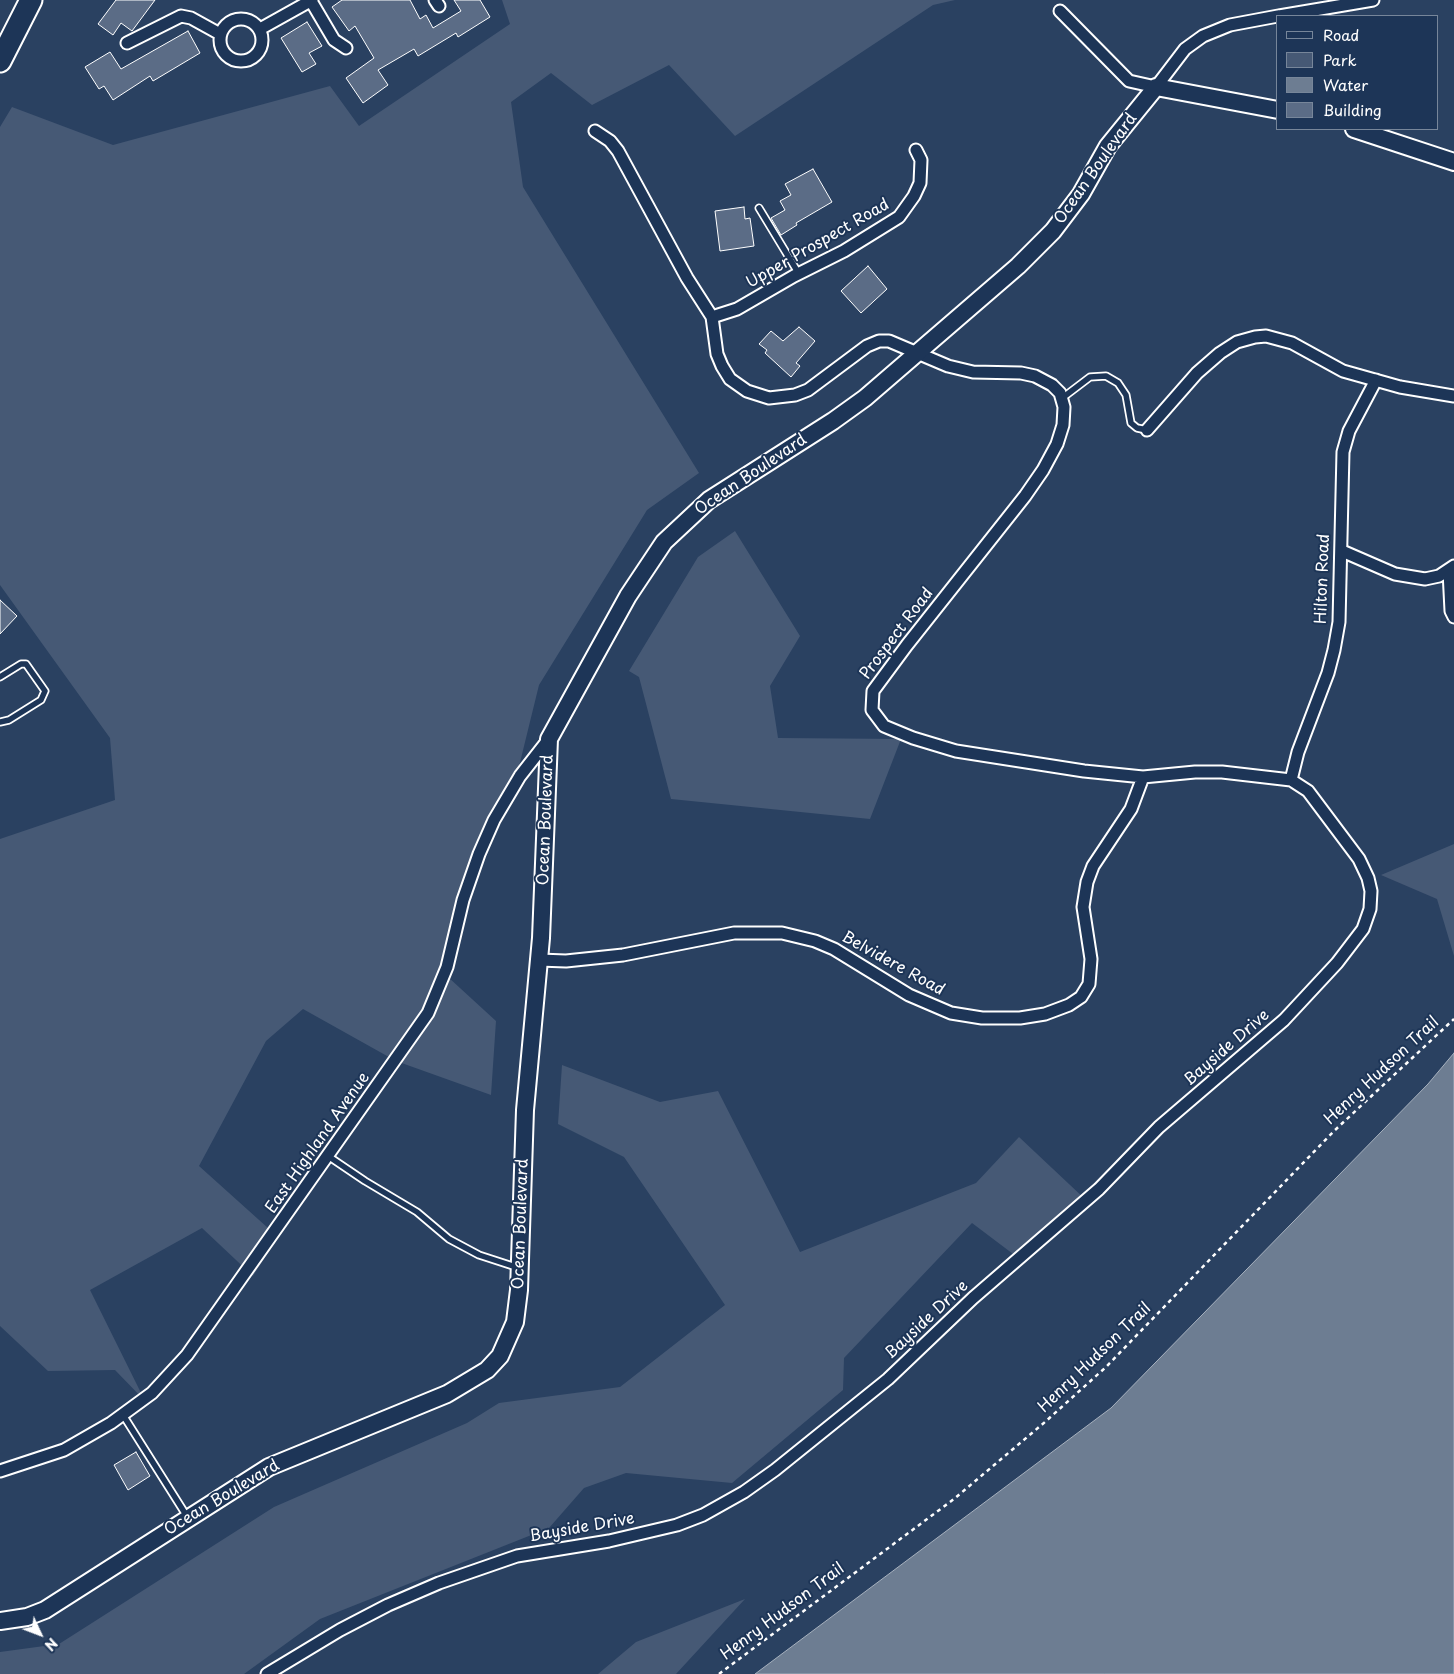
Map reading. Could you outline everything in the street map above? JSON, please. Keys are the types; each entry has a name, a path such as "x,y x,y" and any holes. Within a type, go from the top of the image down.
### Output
{"highway":[{"path":"0,61 31,0"}],"street":[{"path":"260,29 312,0 334,40 346,48"},
{"path":"1284,15 1373,0"},
{"path":"1060,11 1129,81 1276,110"},
{"path":"127,43 181,16 191,18 220,34"},
{"path":"1156,87 1185,49 1203,36 1230,26 1276,16"},
{"path":"238,18 254,23 260,29 262,46 258,53 243,62 227,57 219,42 220,34 230,21 238,18"},
{"name":"Ocean Boulevard","path":"0,1621 27,1617 45,1610 269,1467 447,1394 488,1370 500,1356 511,1335 519,1290 525,1110 539,960 549,739 628,596 664,542 709,500 833,421 865,398 992,290 1053,231 1081,194 1108,146 1156,87"},
{"path":"1357,130 1454,162"},
{"path":"595,131 610,141 618,152 687,278 712,317 717,354 730,379 747,391 769,398 795,396 808,390 867,346 879,341 889,341 948,366 973,372 1021,373 1035,376 1052,385 1060,393 1062,399"},
{"name":"Upper Prospect Road","path":"712,317 737,309 798,274 844,251 899,217 905,211 920,183 921,160 916,150"},
{"path":"1147,430 1197,373 1220,353 1237,342 1254,337 1266,336 1292,343 1342,371 1400,387 1454,396"},
{"name":"Hilton Road","path":"1290,780 1298,752 1328,673 1339,622 1343,452 1349,431 1376,380"},
{"name":"Prospect Road","path":"1062,399 1064,407 1063,425 1057,444 1043,470 1026,496 907,645 873,691 872,710 878,720 891,730 956,751 1084,771 1143,776 1222,772 1290,780"},
{"path":"1342,551 1395,574 1425,579 1439,576 1452,568"},
{"path":"1452,568 1451,611 1454,618"},
{"name":"East Highland Avenue","path":"0,1471 64,1450 124,1414 152,1393 187,1355 428,1013 447,967 463,900 479,854 494,820 520,776 549,739"},
{"name":"Belvidere Road","path":"539,960 566,961 623,955 734,933 782,933 815,941 834,949 909,995 951,1013 992,1018 1020,1018 1045,1014 1069,1005 1081,997 1089,984 1091,959 1082,907 1087,882 1093,866 1131,809 1143,776"},
{"name":"Bayside Drive","path":"267,1674 330,1636 388,1605 489,1565 540,1551 631,1537 677,1525 703,1515 744,1492 775,1470 888,1379 973,1298 1100,1189 1159,1127 1284,1020 1338,963 1363,929 1370,909 1371,891 1362,866 1320,805 1308,791 1290,780"}],"lane":[{"path":"759,208 798,274"},
{"path":"1062,399 1090,377 1106,376 1118,382 1126,395 1131,423 1137,428 1147,430"},
{"path":"0,677 21,664 26,664 45,691 41,700 9,720 0,722"},
{"path":"328,1156 417,1212 449,1239 479,1255 520,1268"},
{"path":"124,1414 188,1518"}],"path":[{"name":"Henry Hudson Trail","path":"719,1674 954,1499 1046,1422 1106,1367 1334,1131 1454,1019"}],"green space":[{"path":"502,0 955,0 933,5 735,136 669,65 592,105 551,73 511,102 523,187 699,473 647,510 539,685 513,791 478,849 448,977 496,1021 491,1095 396,1061 303,1009 266,1041 199,1166 278,1237 253,1276 202,1228 90,1290 145,1401 115,1370 48,1371 0,1326 0,839 115,800 110,738 0,585 0,127 12,107 113,145 330,86 359,126 510,24"},
{"path":"735,531 800,636 770,686 778,738 901,739 870,819 671,799 639,677 629,671 698,557"},
{"path":"1454,844 1454,956 1437,899 1381,875"},
{"path":"562,1065 660,1102 718,1091 800,1252 976,1183 1019,1137 1086,1200 1021,1260 972,1223 844,1358 843,1390 732,1483 626,1473 584,1488 549,1528 320,1619 244,1674 0,1674 0,1652 59,1644 274,1507 467,1423 499,1403 620,1387 725,1305 624,1157 558,1124"},
{"path":"745,1599 676,1674 598,1674 636,1642"}],"water":[{"path":"1454,1053 1454,1674 755,1674 1111,1408 1428,1084"}],"building":[{"path":"116,0 155,0 132,31 121,23 113,35 98,24"},
{"path":"342,0 410,0 420,19 426,15 433,28 461,11 454,0 480,0 490,17 458,37 456,33 418,56 414,49 378,70 388,85 363,103 346,78 374,58 355,26 349,31 332,7"},
{"path":"307,22 322,46 309,53 316,64 302,72 281,38"},
{"path":"188,31 200,53 153,81 150,76 113,100 104,86 99,89 85,67 110,52 121,69"},
{"path":"813,169 832,202 796,223 797,225 781,235 771,218 785,210 780,201 791,195 785,184"},
{"path":"744,207 745,219 750,218 754,246 720,251 715,211"},
{"path":"868,266 887,289 861,313 841,291"},
{"path":"799,327 815,341 796,363 800,366 791,377 765,353 767,350 759,344 771,331 783,341"},
{"path":"0,600 17,616 0,634"},
{"path":"136,1452 150,1476 128,1490 114,1465"}]}
